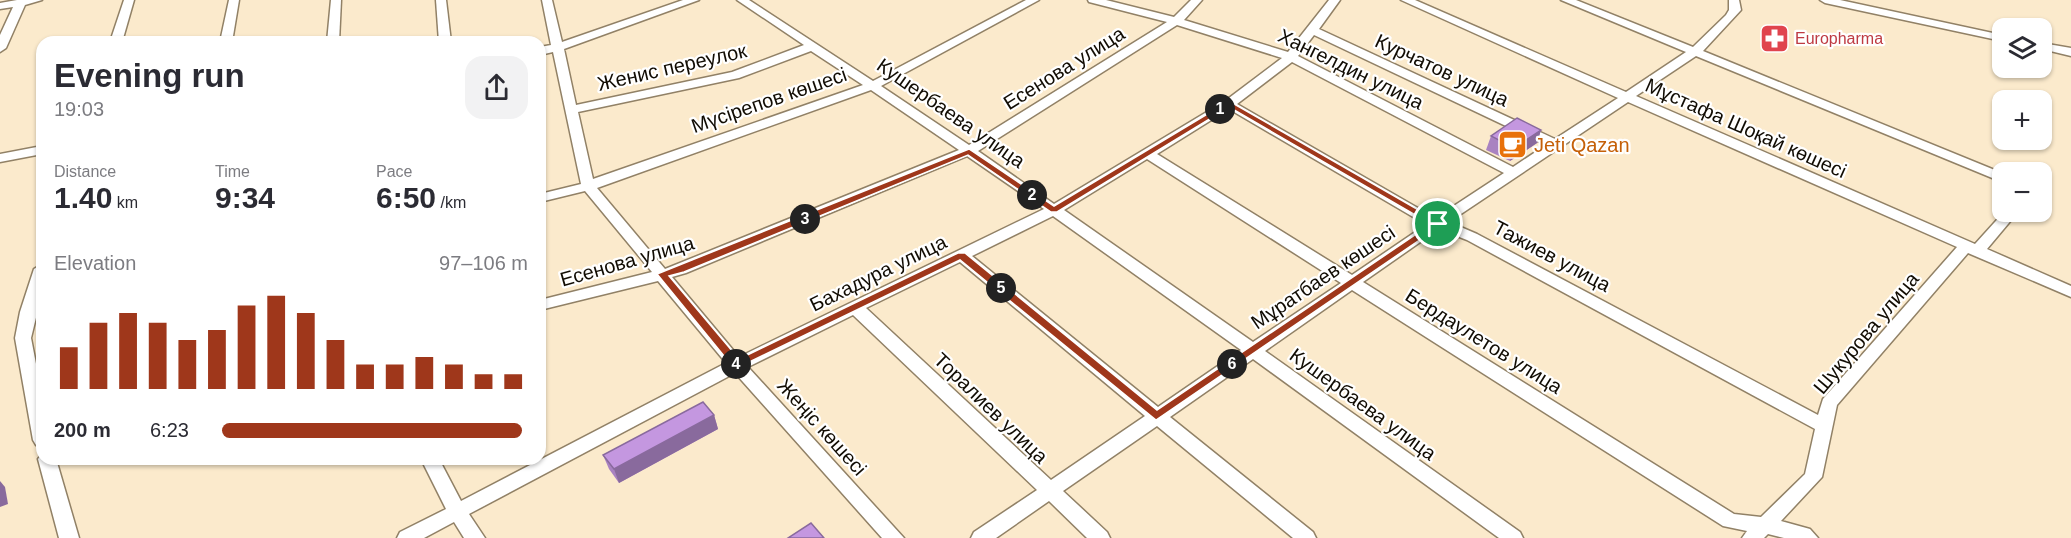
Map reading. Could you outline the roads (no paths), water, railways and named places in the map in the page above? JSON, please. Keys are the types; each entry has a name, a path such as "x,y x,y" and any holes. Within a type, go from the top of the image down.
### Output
{"street":[{"path":"0,6 37,0"},
{"path":"118,36 129,0"},
{"path":"227,36 234,0"},
{"path":"333,36 336,0"},
{"path":"441,0 444,36"},
{"name":"Жеңіс көшесі","path":"546,0 588,186 737,364 894,538"},
{"path":"546,50 694,0"},
{"name":"Кушербаева улица","path":"742,0 874,86 1054,210 1513,538"},
{"name":"Мүсірепов көшесі","path":"546,196 588,186 874,86 1034,0"},
{"name":"Хангелдин улица","path":"1093,0 1176,21 1291,57 1515,173"},
{"name":"Есенова улица","path":"546,303 681,270 969,151 1176,21 1197,0"},
{"name":"Бахадура улица","path":"546,465 737,364 1054,210 1229,104 1291,57 1335,0"},
{"name":"Мұстафа Шоқай көшесі","path":"1406,0 2071,292"},
{"path":"1566,0 1696,51 1992,174"},
{"name":"Мұратбаев көшесі","path":"981,538 1156,416 1696,51 1735,10 1734,0"},
{"path":"1825,0 1992,36"},
{"path":"0,48 22,1"},
{"name":"Курчатов улица","path":"1312,30 1556,145"},
{"name":"Женис переулок","path":"572,110 735,75 813,46"},
{"path":"2052,47 2071,52"},
{"name":"Тажиев улица","path":"1229,104 1438,224 1472,237 1824,426"},
{"path":"0,158 36,151"},
{"name":"Бердаулетов улица","path":"1148,154 1730,521 1764,525 1808,538"},
{"name":"Шукурова улица","path":"1752,538 1813,477 1829,403 1971,249 2000,222"},
{"path":"961,255 1306,538"},
{"name":"Торалиев улица","path":"855,307 1100,538"},
{"path":"35,311 23,338 36,408"},
{"path":"49,465 69,538"},
{"path":"433,465 457,512 475,538"},
{"name":"Бахадура улица","path":"407,538 546,465"}],"place":[{"name":"Europharma","path":"1774,38"},
{"name":"Jeti Qazan","path":"1513,145"}]}
